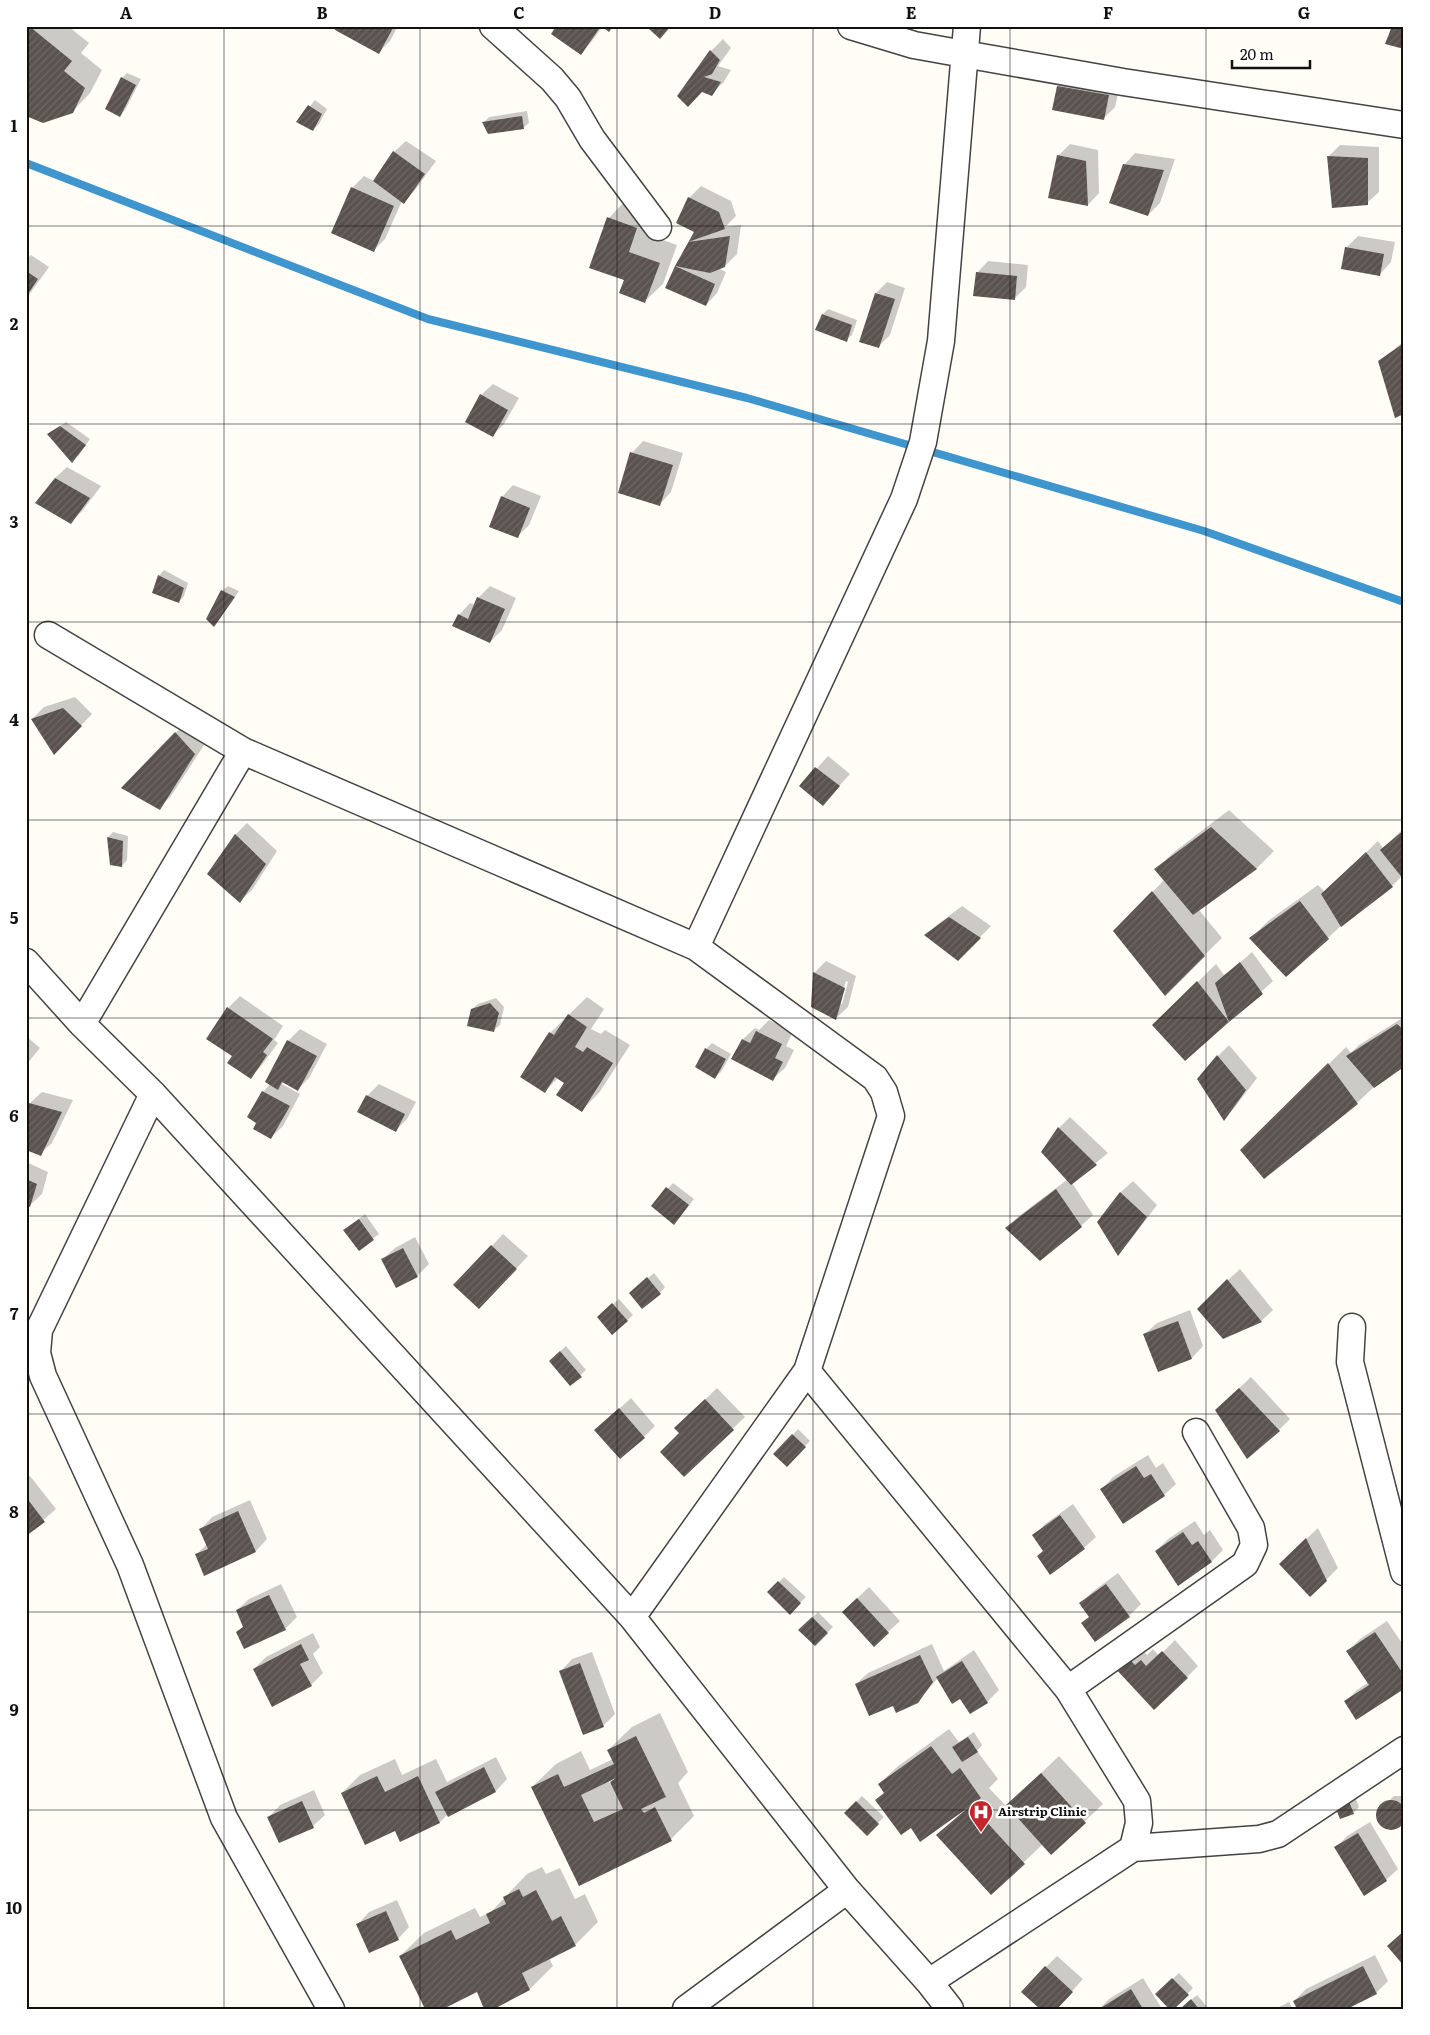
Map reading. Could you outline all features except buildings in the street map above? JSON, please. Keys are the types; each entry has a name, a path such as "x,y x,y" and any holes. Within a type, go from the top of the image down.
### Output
{"street":[{"path":"492,26 552,79 568,98 592,139 658,228"},
{"path":"852,26 914,45 964,54 1123,82 1404,125"},
{"path":"696,948 904,499 923,442 941,341 967,26"},
{"path":"48,635 243,751 696,948 875,1078 884,1092 891,1116 807,1371 632,1617"},
{"path":"82,1024 243,751"},
{"path":"26,962 82,1024 153,1094 632,1617 848,1890 929,1982 950,2009"},
{"path":"153,1094 32,1328 36,1353 43,1376 130,1566 224,1818 330,2008"},
{"path":"1352,1327 1350,1362 1404,1572"},
{"path":"807,1371 1068,1688 1137,1801 1139,1823 1133,1848"},
{"path":"1068,1688 1245,1564 1254,1545 1251,1528 1196,1432"},
{"path":"929,1982 1133,1848 1259,1838 1278,1834 1404,1750"},
{"path":"686,2009 848,1890"}],"waterway":[{"path":"26,163 428,319 747,398 1204,531 1404,602"}],"place":[{"name":"Airstrip Clinic","path":"981,1833"}]}
